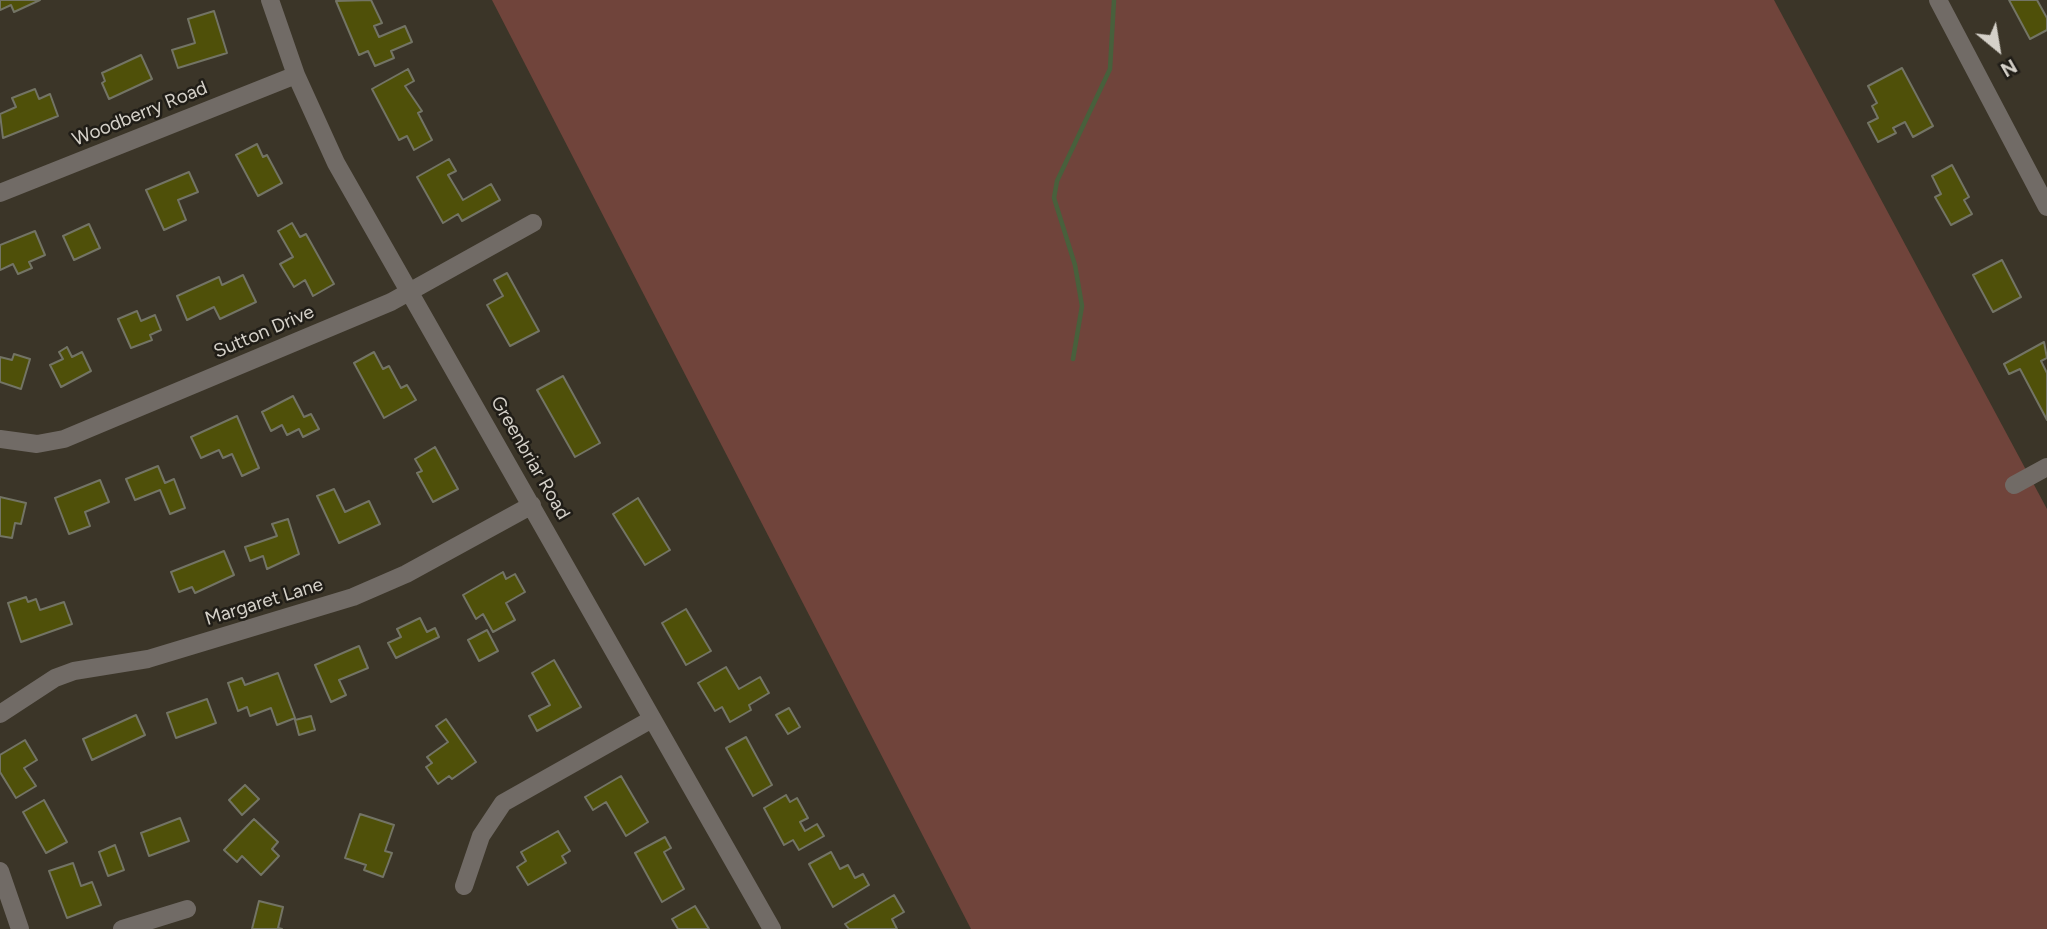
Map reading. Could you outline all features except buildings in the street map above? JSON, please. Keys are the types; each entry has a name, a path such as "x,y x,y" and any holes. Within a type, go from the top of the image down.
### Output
{"street":[{"name":"Greenbriar Road","path":"270,0 296,75 336,163 772,929"},
{"path":"1938,0 2047,207"},
{"name":"Woodberry Road","path":"0,193 296,75"},
{"name":"Sutton Drive","path":"0,439 37,444 64,439 410,292 533,223"},
{"path":"2014,485 2047,467"},
{"name":"Margaret Lane","path":"0,713 55,678 74,671 148,659 363,593 406,573 532,505"},
{"path":"464,886 481,836 503,803 653,719"},
{"path":"0,871 19,929"},
{"path":"122,929 187,908"}],"shaded area":[{"path":"492,0 1774,0 2047,509 2047,929 971,929"}],"waterway":[{"path":"1073,359 1082,306 1075,265 1054,198 1057,181 1110,69 1114,0"}]}
